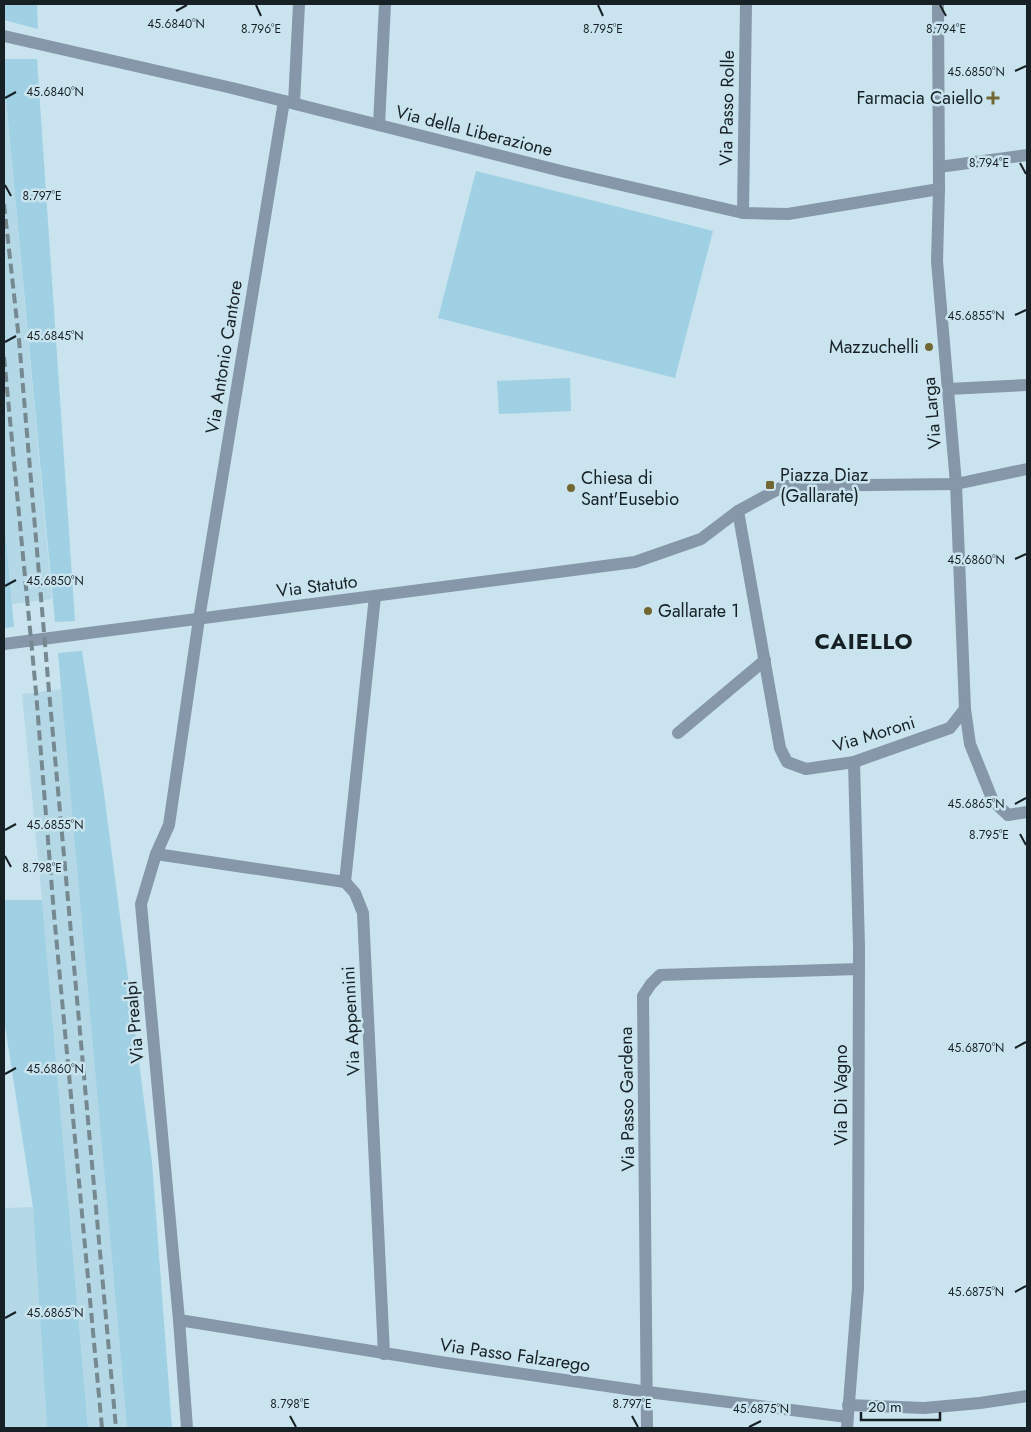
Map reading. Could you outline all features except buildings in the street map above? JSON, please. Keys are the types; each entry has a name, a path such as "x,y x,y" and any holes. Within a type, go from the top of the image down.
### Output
{"street":[{"name":"Via Antonio Cantore","path":"199,619 289,102 299,4"},
{"path":"379,125 386,4"},
{"name":"Via Passo Rolle","path":"743,213 746,4"},
{"name":"Via Larga","path":"938,4 938,261 956,484"},
{"name":"Via della Liberazione","path":"4,36 289,102 565,172 743,213 788,214 939,189"},
{"path":"939,167 1027,155"},
{"path":"948,389 1027,385"},
{"name":"Via Statuto","path":"4,644 635,562 701,539 738,511 784,486 956,484 1027,469"},
{"path":"956,484 965,708 970,744 993,801 1008,815 1027,812"},
{"name":"Via Moroni","path":"738,511 780,748 787,762 806,769 854,762 950,728 965,708"},
{"path":"156,854 345,882 375,596"},
{"name":"Via Prealpi","path":"187,1428 141,904 156,854 169,825 199,619"},
{"path":"678,733 765,660"},
{"name":"Via Di Vagno","path":"848,1417 858,1288 859,969 854,762"},
{"name":"Via Appennini","path":"345,882 355,893 363,913 384,1354"},
{"name":"Via Passo Gardena","path":"647,1428 643,996 660,975 859,969"},
{"name":"Via Passo Falzarego","path":"179,1320 384,1354 648,1392 848,1417 1027,1396"}],"shaded area":[{"path":"4,4 37,4 38,29 4,20"},
{"path":"4,59 37,59 75,621 55,622 4,78"},
{"path":"4,78 52,599 12,604 4,516"},
{"path":"476,171 713,231 675,378 438,318"},
{"path":"570,378 571,411 499,414 497,381"},
{"path":"4,516 14,627 4,628"},
{"path":"82,651 103,786 152,1162 172,1428 127,1428 58,653"},
{"path":"62,689 127,1428 88,1428 22,694"},
{"path":"4,900 42,900 88,1428 47,1428 33,1207 4,1019"},
{"path":"33,1207 47,1428 4,1428 4,1208"}],"railway":[{"path":"4,204 19,340 116,1428"},
{"path":"4,357 102,1428"}],"place":[{"name":"Farmacia Caiello","path":"993,98"},
{"name":"Mazzuchelli","path":"929,347"},
{"name":"Piazza Diaz (Gallarate)","path":"770,485"},
{"name":"Chiesa di Sant'Eusebio","path":"571,488"},
{"name":"Gallarate 1","path":"648,611"}],"district":[{"name":"CAIELLO","path":"864,641"}]}
